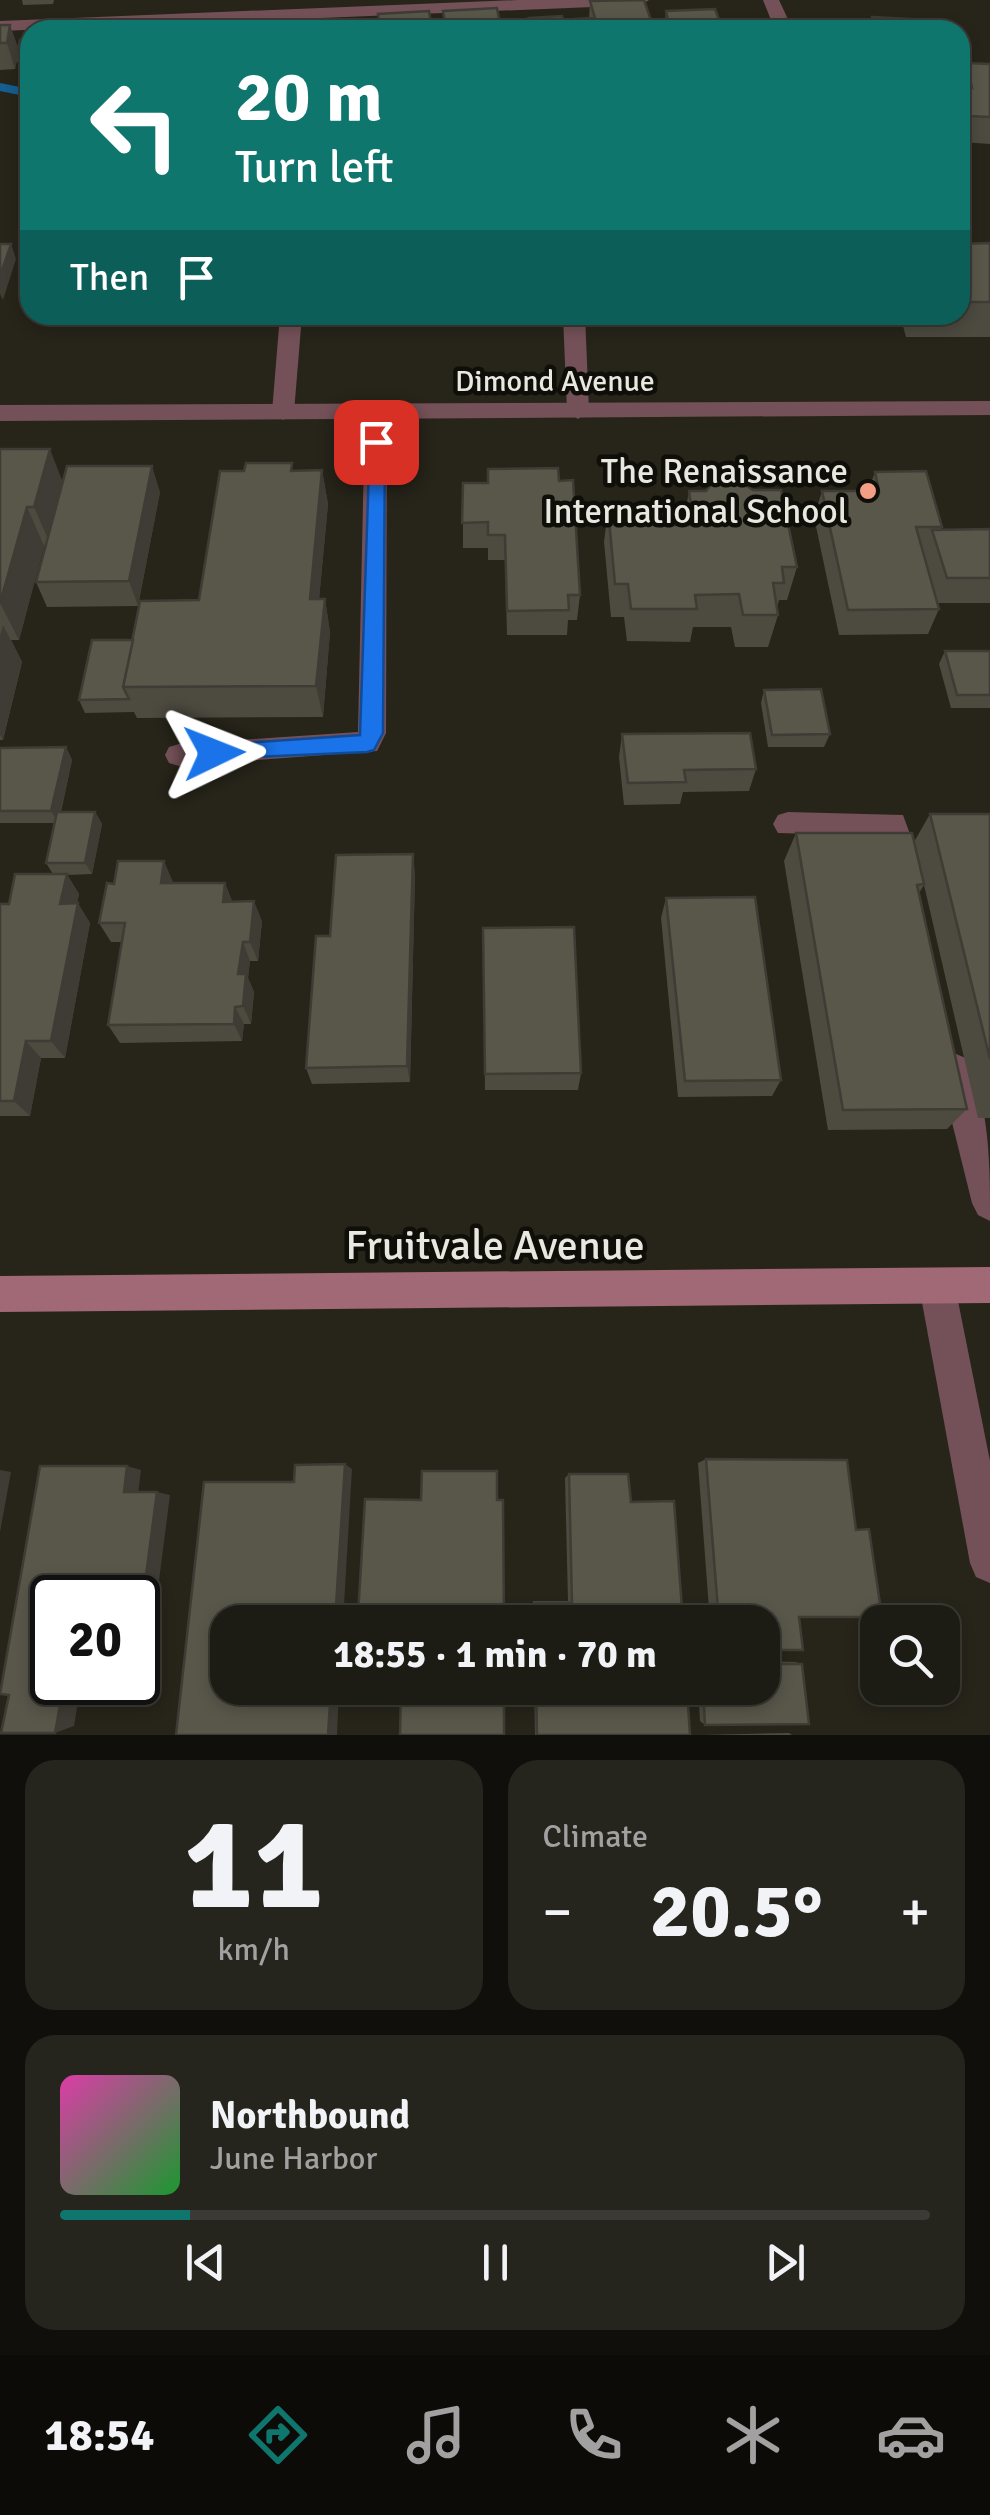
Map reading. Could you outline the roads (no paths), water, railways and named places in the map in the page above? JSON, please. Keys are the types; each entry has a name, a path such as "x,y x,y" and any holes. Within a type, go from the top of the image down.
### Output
{"street":[{"path":"148,20 641,0"},
{"path":"283,412 290,325"},
{"path":"574,325 578,411"},
{"name":"Dimond Avenue","path":"0,414 990,408"},
{"path":"179,755 367,744 372,733 376,412"},
{"path":"788,824 893,824 913,891"},
{"path":"949,1040 990,1203"},
{"name":"Fruitvale Avenue","path":"0,1294 990,1284"},
{"path":"937,1286 990,1563"}],"waterway":[{"path":"0,87 20,91"}],"place":[{"name":"The Renaissance International School","path":"868,491"}]}
